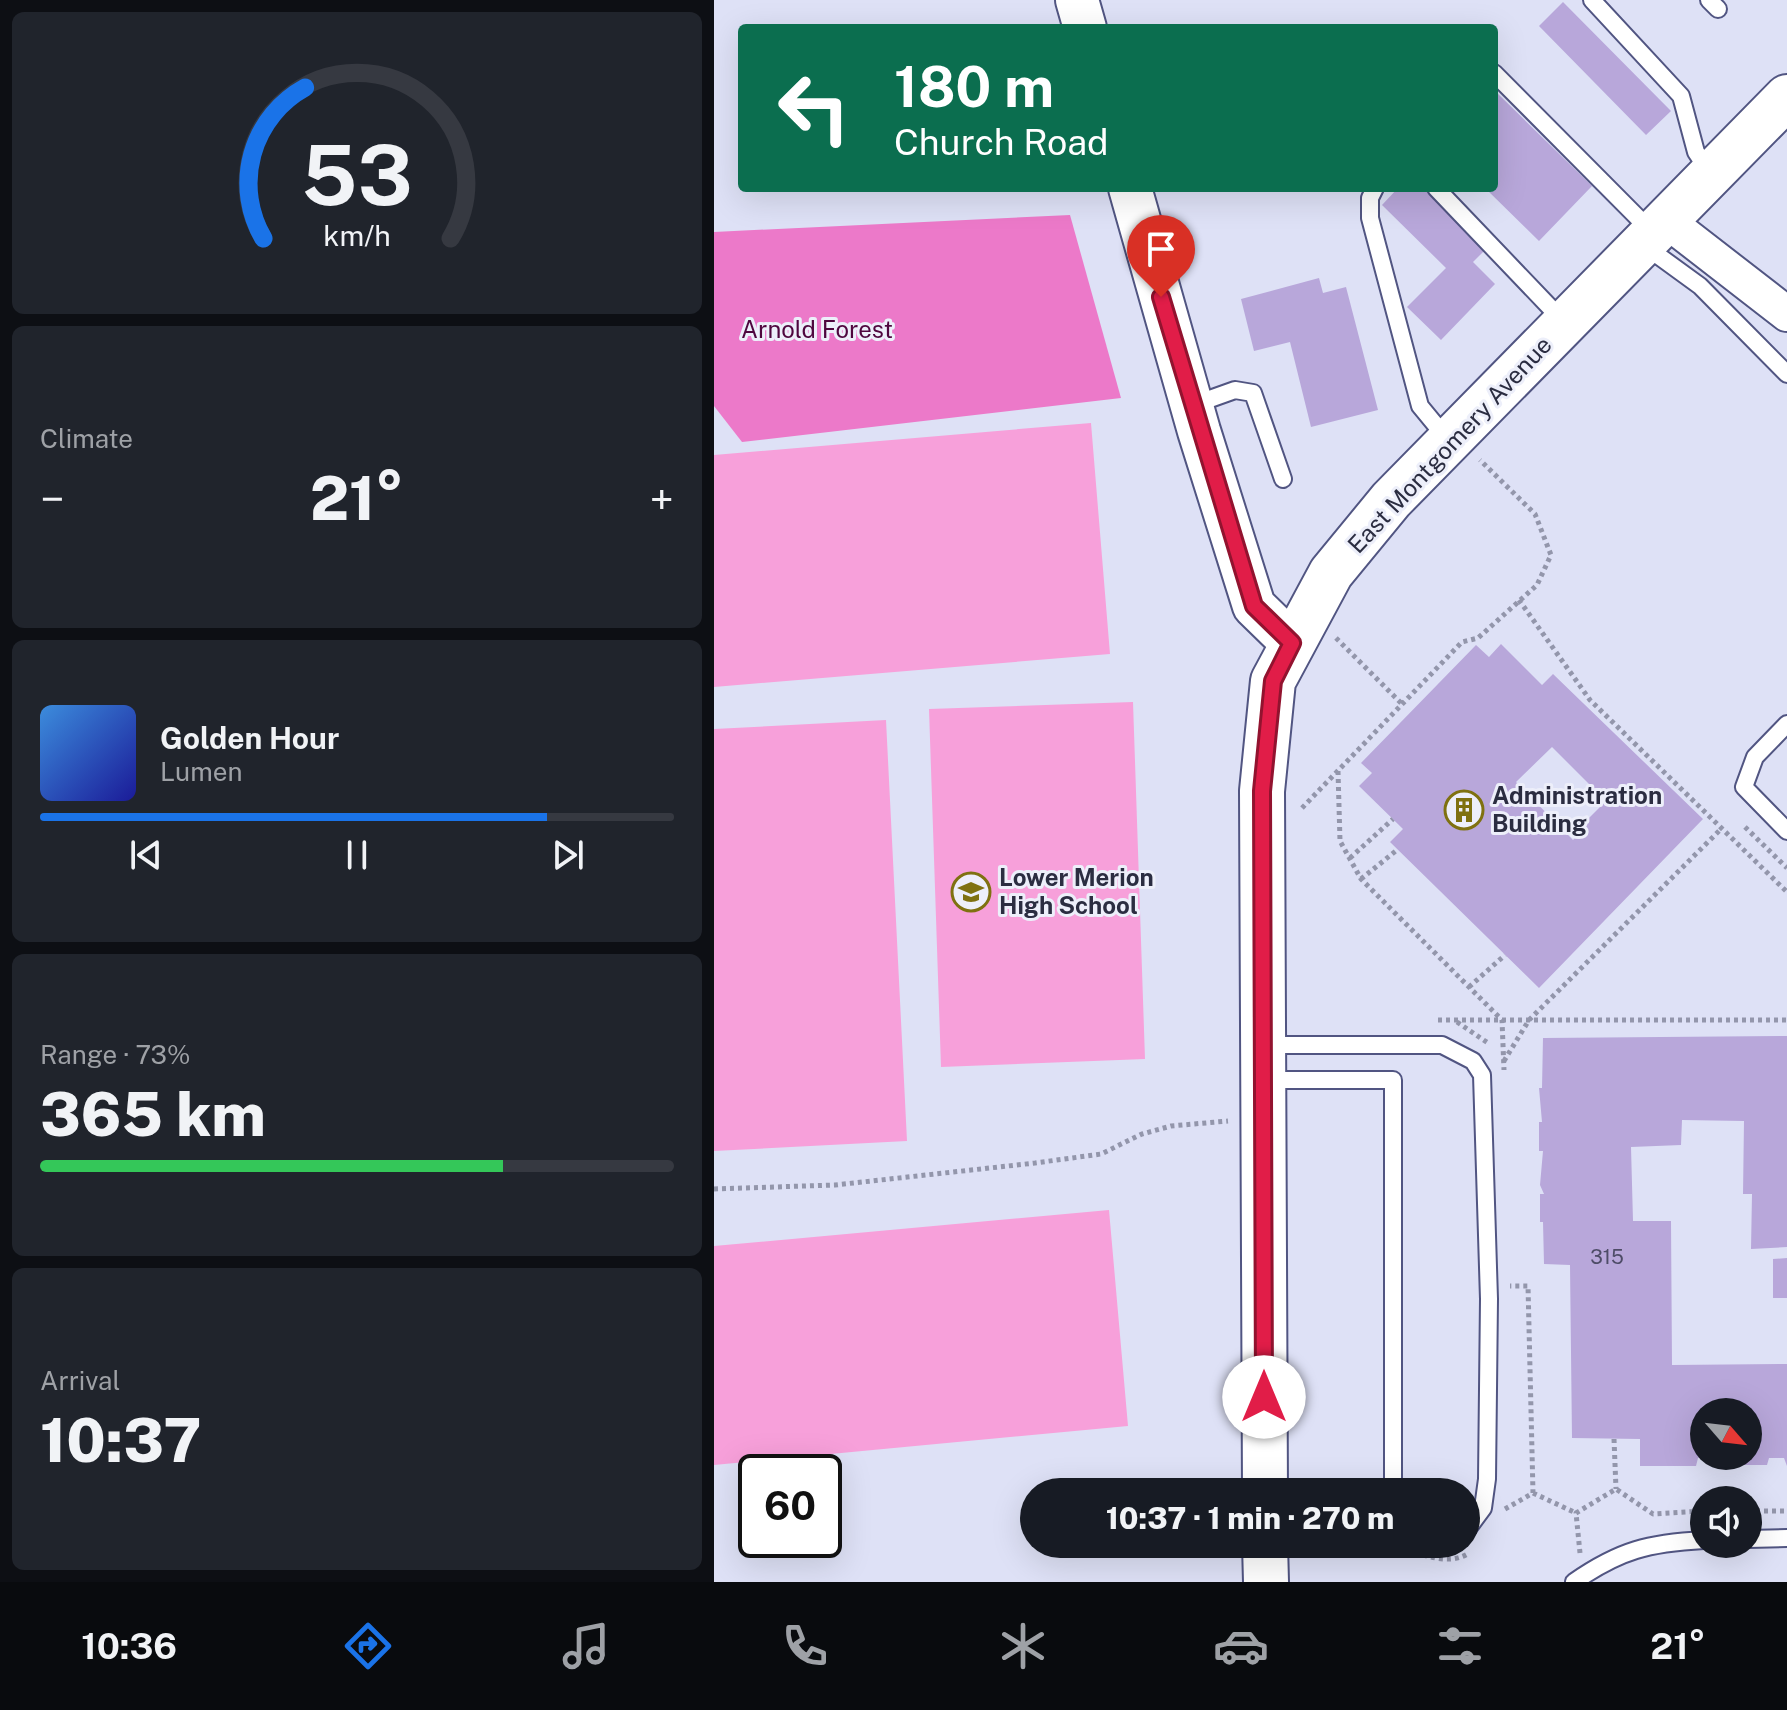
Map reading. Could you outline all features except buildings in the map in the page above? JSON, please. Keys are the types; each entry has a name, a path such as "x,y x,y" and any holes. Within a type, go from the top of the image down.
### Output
{"main road":[{"name":"East Montgomery Avenue","path":"1265,1478 1262,791 1273,681 1312,639 1331,573 1391,500 1465,451 1565,323 1787,97"},
{"path":"1265,1558 1266,1582"}],"street":[{"path":"1077,0 1084,24"},
{"path":"1131,192 1192,406 1254,606 1312,639"},
{"path":"1655,233 1787,314"}],"lane":[{"path":"1592,0 1681,96 1696,152 1711,174"},
{"path":"1498,77 1655,233 1700,286 1787,374"},
{"path":"1373,192 1370,218 1420,406 1465,451"},
{"path":"1440,192 1565,323"},
{"path":"1192,406 1235,390 1253,393 1283,479"},
{"path":"1787,724 1755,757 1744,787 1787,831"},
{"path":"1263,1063 1442,1045 1473,1061 1482,1075 1489,1299 1487,1479 1480,1512"},
{"path":"1263,1063 1393,1080 1393,1478"},
{"path":"1762,1539 1787,1538"},
{"path":"1574,1582 1603,1562 1654,1543 1690,1541"}],"path":[{"path":"1302,808 1462,642 1478,638 1537,585 1551,555 1535,514 1465,451"},
{"path":"1519,600 1590,700 1787,892"},
{"path":"1312,639 1402,704"},
{"path":"1338,771 1340,841 1361,879 1502,1020 1504,1062"},
{"path":"1350,858 1393,819"},
{"path":"1745,827 1787,868"},
{"path":"1504,1062 1529,1020 1721,829"},
{"path":"1361,879 1397,850"},
{"path":"1469,987 1505,955"},
{"path":"1424,1020 1787,1020"},
{"path":"1453,1020 1484,1038 1504,1062"},
{"path":"714,1189 835,1185 1035,1163 1101,1154 1142,1134 1171,1126 1229,1121"},
{"path":"1614,1439 1616,1489"},
{"path":"1616,1489 1653,1514 1690,1512"},
{"path":"1576,1513 1616,1489"},
{"path":"1533,1493 1576,1513"},
{"path":"1762,1511 1787,1511"},
{"path":"1576,1513 1580,1559"}],"shaded area":[{"path":"1091,423 1110,654 714,687 714,455"},
{"path":"1133,702 1145,1059 941,1067 929,709"},
{"path":"886,720 907,1141 714,1151 714,729"},
{"path":"1109,1210 1128,1426 831,1454 738,1454 738,1463 714,1465 714,1246"}],"green space":[{"name":"Arnold Forest","path":"1070,215 1121,398 742,442 714,406 714,232"}],"place":[{"name":"Administration Building","path":"1464,810"},
{"name":"Lower Merion High School","path":"971,892"}],"route":[{"path":"1161,297 1254,606 1292,643 1273,681 1262,791 1264,1397"}]}
